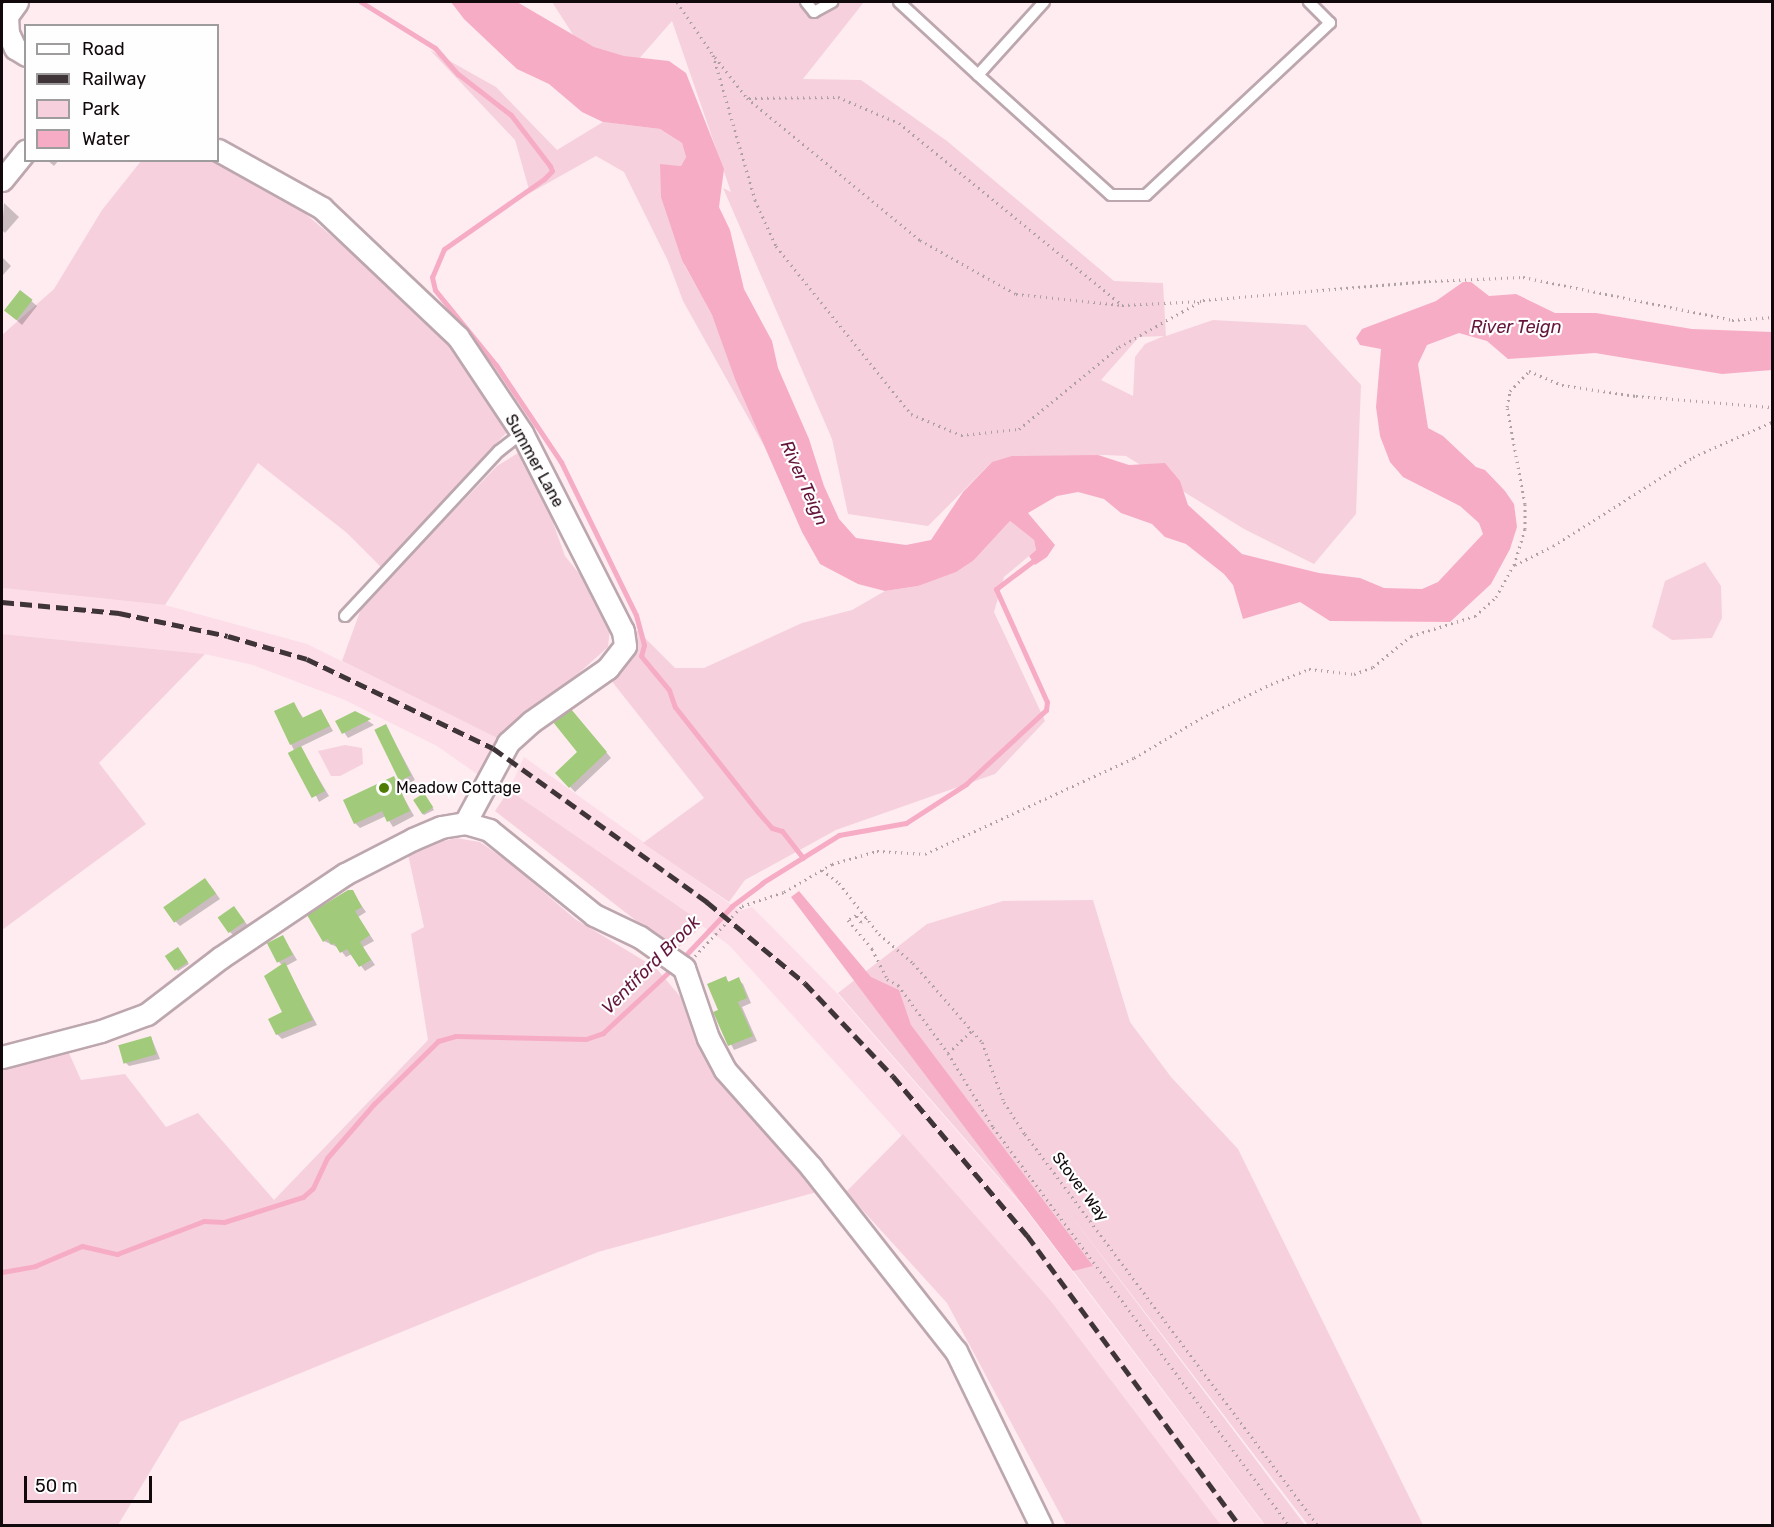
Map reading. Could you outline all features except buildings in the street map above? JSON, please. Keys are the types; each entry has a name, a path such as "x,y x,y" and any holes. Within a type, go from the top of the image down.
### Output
{"street":[{"path":"17,2 7,16 8,33 15,48 24,54"},
{"name":"Summer Lane","path":"219,151 322,208 374,254 458,337 522,433 623,632 625,646 608,669 531,722 508,744 465,823"},
{"path":"2,180 24,152"},
{"path":"2,1057 101,1031 147,1014 220,958 345,874 432,831 465,823 489,830 594,915 677,963 708,1038 725,1070 812,1167 956,1351 1041,1526"}],"lane":[{"path":"806,2 814,12 832,2"},
{"path":"899,2 1111,195 1146,195 1330,23 1309,2"},
{"path":"978,75 1044,2"},
{"path":"345,616 499,451 522,433"}],"path":[{"path":"677,2 713,55 747,98 920,240 1016,294 1122,305 1430,281 1523,278 1732,320 1773,317"},
{"path":"713,55 755,200 776,246 910,414 961,435 1019,429 1119,347 1203,300"},
{"path":"747,98 838,97 899,123 1122,305"},
{"path":"677,963 742,906 784,892 822,870 877,851 925,854 1134,758 1201,718 1309,669 1354,674 1373,667 1411,636 1475,616 1496,597 1514,565 1525,529 1525,504 1507,407 1510,391 1529,371 1562,385 1625,394 1773,407"},
{"path":"1514,565 1553,546 1693,457 1773,422"},
{"name":"Stover Way","path":"822,870 839,883 867,918 913,963 972,1032 990,1058 1004,1102 1025,1134 1318,1526"},
{"path":"867,918 861,922 856,915 848,920 872,949 887,979 898,985 948,1053 993,1127 1289,1526"},
{"path":"948,1053 972,1032"}],"shaded area":[{"path":"2,588 165,605 307,644 503,741 480,776 437,746 345,700 253,665 205,654 2,634"},
{"path":"524,757 740,911 752,907 834,990 1025,1209 1264,1525 1221,1525 1051,1301 729,945 509,790"}],"green space":[{"path":"552,2 864,2 803,79 861,80 947,141 1114,281 1163,283 1166,336 1213,320 1306,325 1361,385 1356,514 1314,564 1244,529 1126,456 1104,455 992,462 928,526 848,514 832,439 723,188 731,192 672,21 610,92","holes":["1164,336 1145,344 1135,357 1133,396 1101,380 1139,337"]},
{"path":"430,50 496,87 557,150 603,122 660,129 682,143 686,157 681,166 660,165 685,266 712,315 764,446 683,301 668,261 624,172 596,156 530,193 515,140"},
{"path":"140,162 218,162 301,210 388,284 451,344 507,432 381,567 347,533 258,463 165,605 2,588 2,335 54,289 102,210"},
{"path":"518,453 546,503 565,556 589,586 610,628 608,647 503,741 342,661 362,606 497,466"},
{"path":"1010,521 1034,540 1036,550 1004,577 994,612 1045,721 995,774 836,830 745,880 729,902 643,843 704,798 610,679 630,661 637,630 675,668 704,668 802,623 852,610 885,591 918,586 974,560"},
{"path":"1705,562 1721,586 1722,618 1712,638 1672,640 1652,627 1665,581"},
{"path":"2,634 205,654 99,763 146,824 2,930"},
{"path":"345,745 362,748 363,764 340,776 331,776 318,751"},
{"path":"509,790 704,924 675,951 495,811"},
{"path":"456,838 480,842 510,863 575,919 656,968 684,1001 716,1072 817,1192 598,1252 180,1422 118,1525 2,1525 2,1067 68,1051 81,1080 125,1074 166,1127 198,1113 274,1200 428,1040 411,934 424,927 407,850"},
{"path":"1093,900 1130,1022 1171,1077 1238,1149 1423,1525 1308,1525 1069,1213 1305,1525 1265,1525 1028,1211 838,993 927,924 1003,901"},
{"path":"903,1134 1051,1301 1221,1525 1066,1525 947,1303 846,1192"}],"water":[{"name":"River Teign","path":"451,2 517,2 594,47 624,56 669,61 686,73 724,169 719,207 730,230 744,289 772,341 778,368 809,439 824,486 839,519 856,538 906,545 931,540 963,492 992,462 1012,456 1098,455 1129,465 1165,463 1180,481 1188,505 1242,554 1319,573 1360,578 1384,588 1422,589 1438,582 1483,534 1479,523 1460,506 1403,477 1390,462 1380,436 1376,407 1381,349 1360,345 1356,338 1362,329 1436,301 1463,282 1471,282 1489,296 1516,294 1555,313 1596,313 1692,329 1772,332 1772,370 1722,374 1595,353 1508,359 1487,341 1459,333 1427,345 1418,364 1428,428 1443,436 1476,467 1485,470 1505,491 1514,504 1517,527 1510,549 1491,584 1450,622 1330,621 1300,602 1243,619 1233,585 1224,574 1186,544 1165,537 1152,524 1121,513 1104,499 1078,492 1057,496 1028,513 1055,545 1047,557 1035,565 1029,556 1036,550 1034,540 1010,521 974,560 956,572 918,586 885,591 858,584 820,564 802,532 735,379 712,315 682,260 661,197 660,164 681,166 686,157 682,143 660,129 603,122 582,112 549,84 517,69 464,19"},
{"path":"799,891 871,977 899,990 911,1025 1093,1266 1073,1271 791,897"}],"waterway":[{"path":"361,2 435,48 458,74 511,115 550,166 552,171 544,179 444,249 432,277 435,290 496,365 561,462 636,615 644,645 641,656 669,690 675,707 758,812 772,828 782,831 803,858"},
{"name":"Ventiford Brook","path":"681,960 732,906 762,883 839,835 906,823 966,784 1046,710 1047,702 996,589 1037,558"},
{"name":"Ventiford Brook","path":"2,1272 35,1266 82,1246 117,1254 204,1221 224,1222 303,1197 313,1188 327,1158 374,1104 438,1041 455,1036 586,1039 603,1033 674,967"}],"railway":[{"path":"2,602 119,613 228,636 307,659 493,748 707,902 805,983 893,1076 1027,1235 1240,1526"}],"place":[{"name":"Meadow Cottage","path":"384,788"}]}
